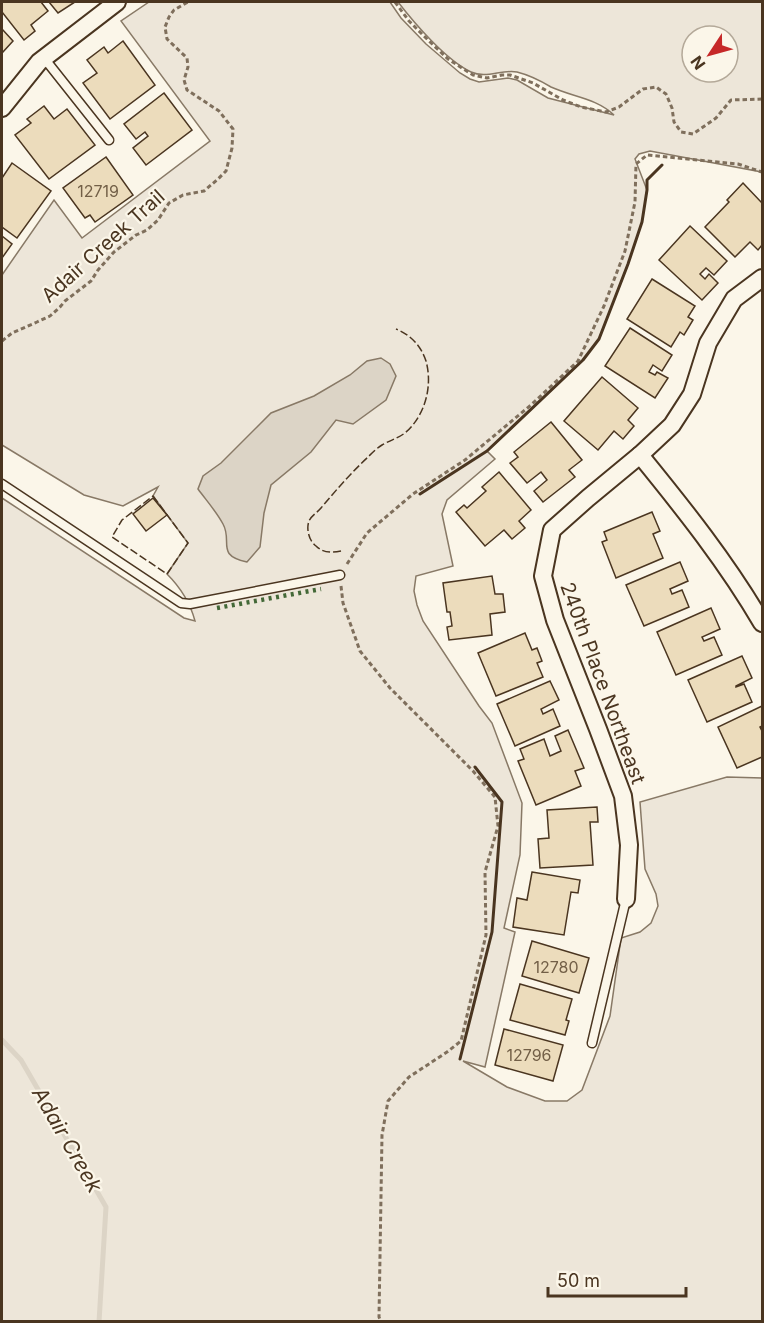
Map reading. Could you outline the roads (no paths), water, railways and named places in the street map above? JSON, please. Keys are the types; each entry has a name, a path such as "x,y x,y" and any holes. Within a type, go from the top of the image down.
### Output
{"street":[{"path":"2,108 44,57 117,2"},
{"name":"240th Place Northeast","path":"626,899 628,845 623,796 555,620 543,576 552,530 672,425 692,394 708,343 734,299 762,278"},
{"path":"640,455 692,519 748,598 762,623"}],"lane":[{"path":"44,57 109,140"},
{"path":"2,484 181,603 190,604 340,575"},
{"path":"592,1043 626,899"}],"waterway":[{"name":"Adair Creek","path":"2,1040 21,1060 106,1207 99,1322"}]}
